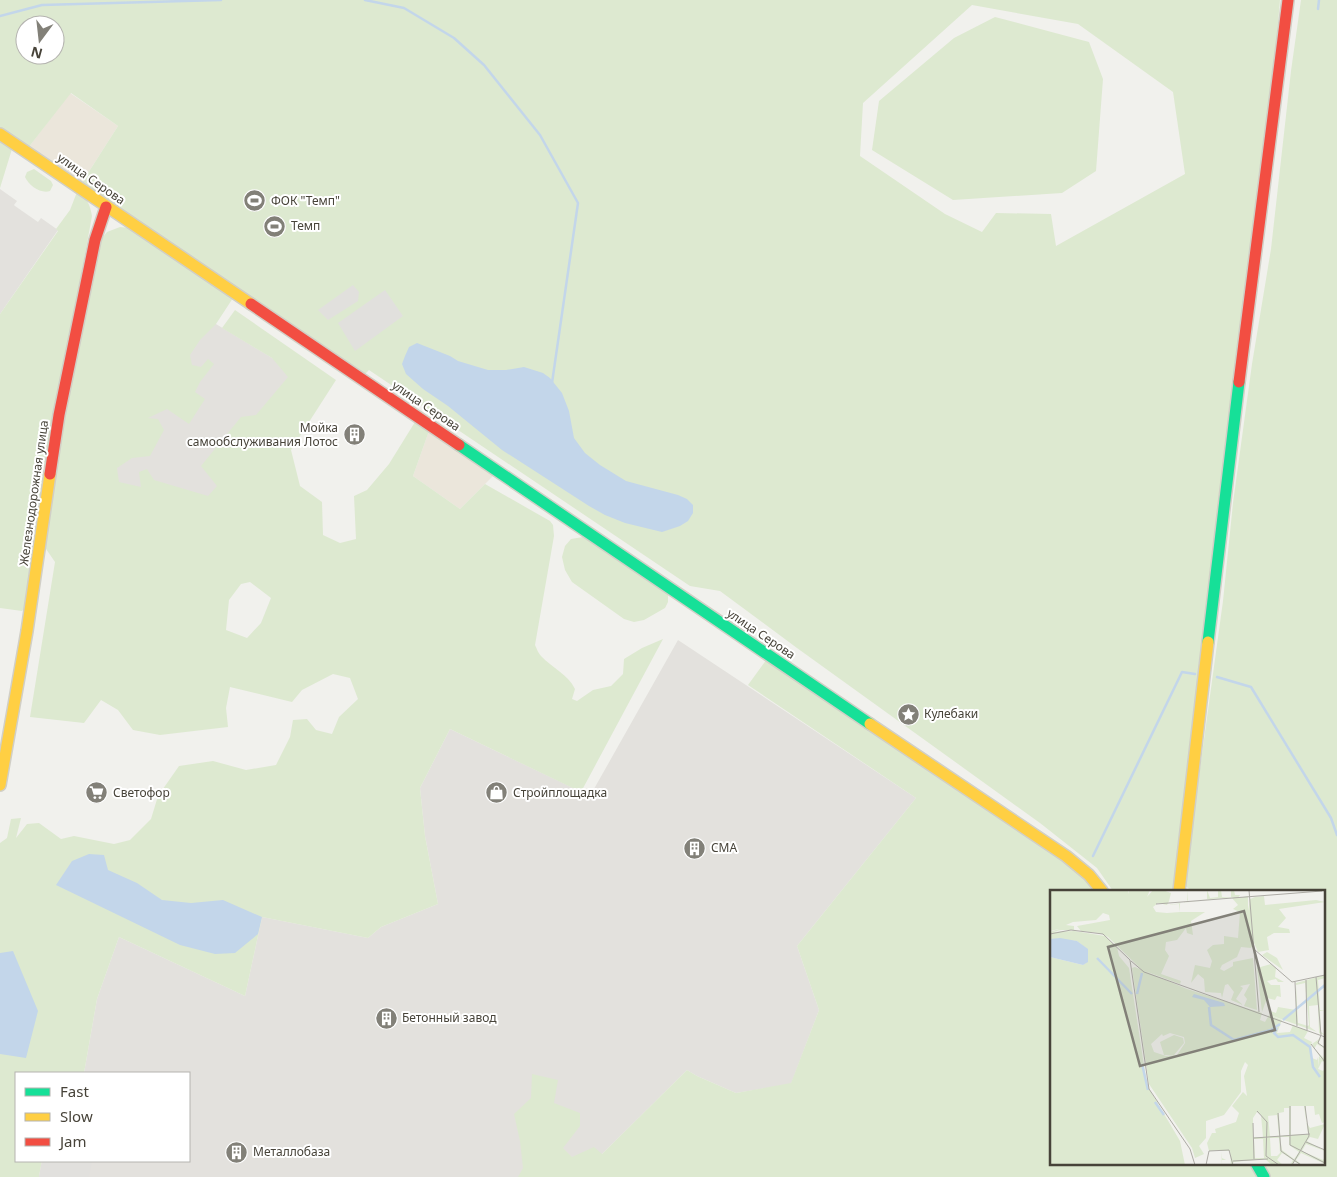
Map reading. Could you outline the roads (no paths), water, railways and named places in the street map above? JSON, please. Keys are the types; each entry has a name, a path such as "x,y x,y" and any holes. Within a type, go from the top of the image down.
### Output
{"main road":[{"path":"1179,890 1241,364 1288,0"},
{"name":"улица Серова","path":"0,134 1066,856 1089,875 1101,890"},
{"name":"Железнодорожная улица","path":"0,785 30,614 59,415 95,240 106,207"},
{"path":"1257,1164 1264,1177"}],"water":[{"path":"417,343 458,361 488,370 524,367 543,373 550,378 562,393 569,411 574,438 585,453 626,481 687,499 693,505 693,513 688,521 662,532 625,523 589,506 502,450 406,374 402,364 409,347"},
{"path":"89,854 104,855 108,870 137,883 162,900 191,903 223,900 262,917 258,934 235,953 215,954 180,945 56,885 72,861"},
{"path":"13,951 38,1011 26,1058 0,1054 0,953"}],"waterway":[{"path":"0,16 42,5 221,0"},
{"path":"365,0 404,8 454,38 484,65 540,135 578,203 552,383"},
{"path":"1318,9 1319,0"},
{"path":"1093,856 1182,672 1195,674"},
{"path":"1217,677 1251,687 1331,818 1337,835"}],"place":[{"name":"ФОК \"Темп\"","path":"255,201"},
{"name":"Темп","path":"275,226"},
{"name":"Мойка самообслуживания Лотос","path":"354,435"},
{"name":"Кулебаки","path":"908,714"},
{"name":"Светофор","path":"97,793"},
{"name":"Стройплощадка","path":"497,793"},
{"name":"CMA","path":"695,848"},
{"name":"Бетонный завод","path":"386,1018"},
{"name":"Металлобаза","path":"237,1152"}]}
